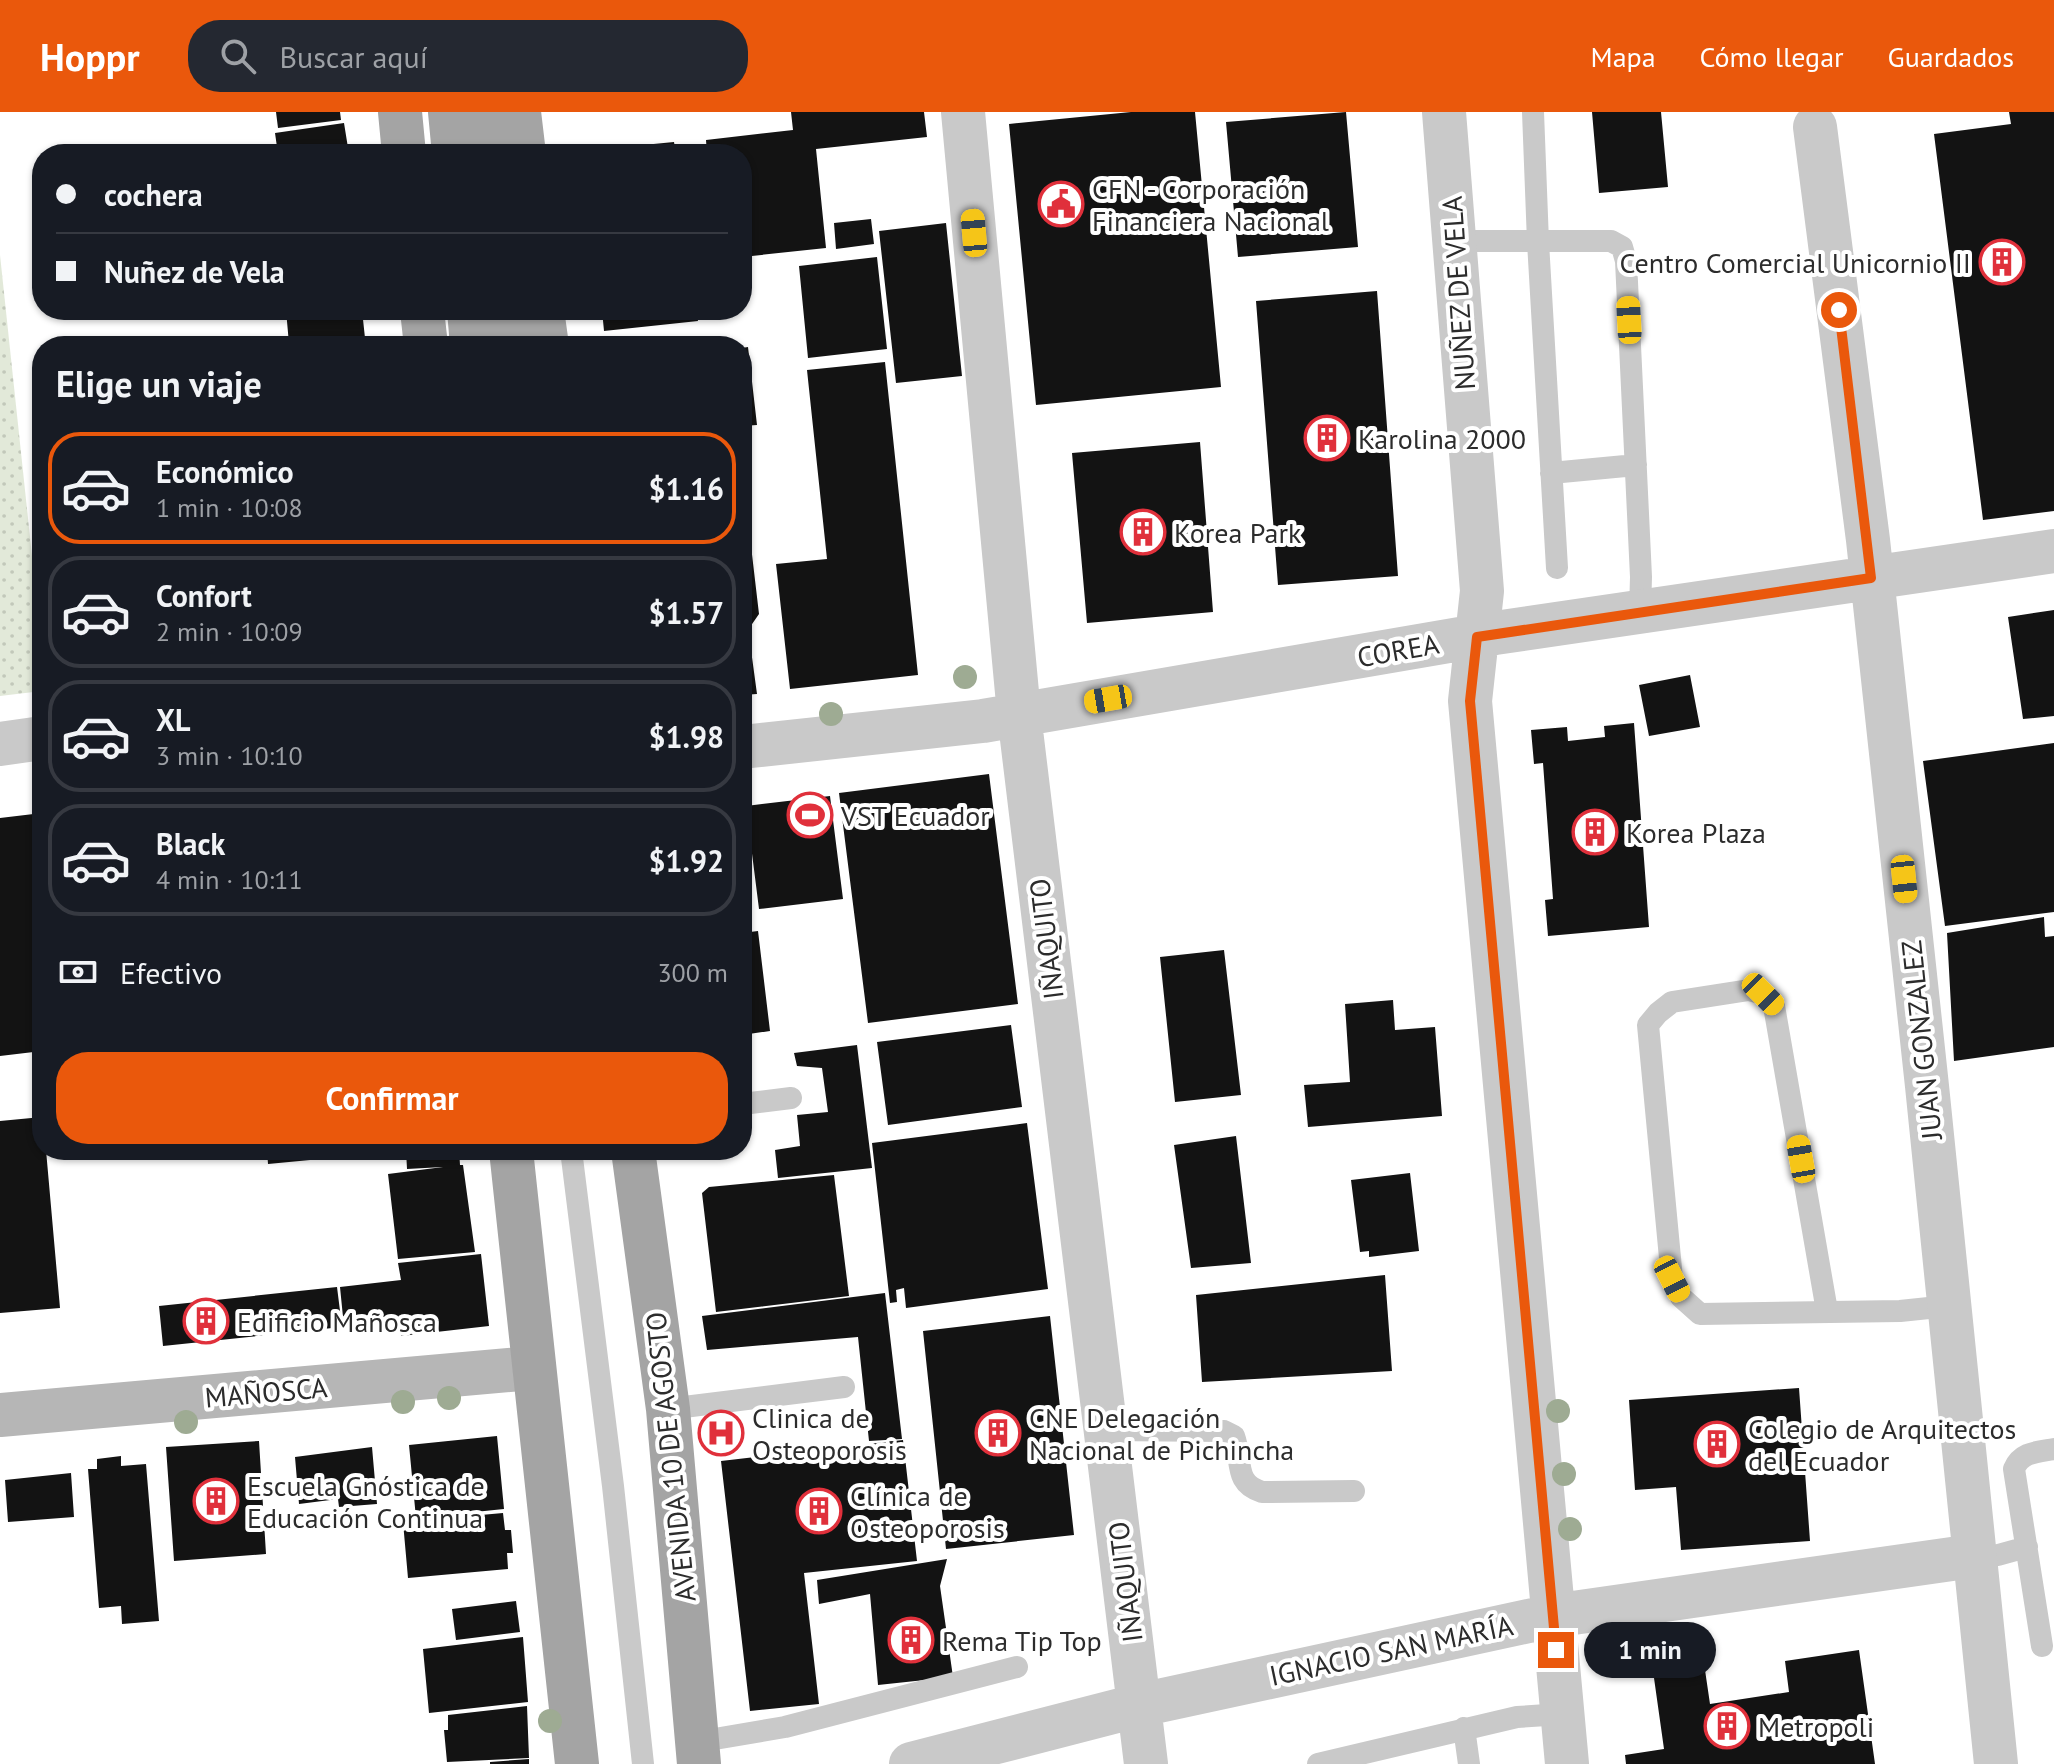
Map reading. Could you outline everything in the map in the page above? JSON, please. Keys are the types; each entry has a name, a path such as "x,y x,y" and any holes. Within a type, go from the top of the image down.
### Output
{"main road":[{"path":"400,112 403,144"},
{"path":"450,112 453,144"},
{"path":"480,112 484,144"},
{"path":"519,112 523,144"},
{"path":"512,1160 577,1764"},
{"name":"AVENIDA 10 DE AGOSTO","path":"634,1160 668,1409 698,1753"}],"street":[{"name":"IÑAQUITO","path":"963,112 1019,714 1146,1764"},
{"name":"NUÑEZ DE VELA","path":"1444,112 1482,591 1470,701 1567,1764"},
{"name":"JUAN GONZALEZ","path":"1815,127 1855,432 1927,1086 1996,1764"},
{"name":"COREA","path":"752,746 983,721 1477,637 2054,551"},
{"path":"0,744 32,739"},
{"name":"MAÑOSCA","path":"0,1415 532,1368"},
{"name":"IGNACIO SAN MARÍA","path":"911,1764 1140,1705 1552,1616 1973,1556"}],"lane":[{"path":"1533,112 1557,568"},
{"path":"1454,241 1611,241 1622,247 1626,261 1640,612"},
{"path":"1551,473 1636,465"},
{"path":"1827,1311 1774,1006 1763,994 1749,990 1672,1002 1648,1025 1672,1279 1681,1297 1700,1314 1900,1311 1948,1306"},
{"path":"752,1103 791,1098"},
{"path":"572,1160 613,1486 643,1764"},
{"path":"668,1409 844,1387"},
{"path":"1106,1430 1224,1431 1234,1436 1242,1479 1249,1488 1262,1492 1354,1491"},
{"path":"2042,1646 2014,1469 2018,1460 2029,1453 2054,1449"},
{"path":"1973,1556 1998,1555 2027,1547"},
{"path":"698,1753 785,1727 1017,1667"},
{"path":"1318,1764 1517,1717 1562,1714"},
{"path":"1464,1728 1469,1764"}],"green space":[{"path":"0,255 32,556 32,692 0,696"}],"building":[{"path":"276,112 340,112 341,120 278,128"},
{"path":"791,112 924,112 927,137 816,149 826,248 752,256 752,144 706,144 706,140 793,130"},
{"path":"1131,112 1195,112 1221,387 1036,405 1009,124"},
{"path":"1346,112 1358,247 1238,257 1226,122"},
{"path":"1592,112 1661,112 1668,187 1599,193"},
{"name":"Centro Comercial Unicornio II","path":"2009,112 2054,112 2054,511 1983,520 1934,134 2011,124"},
{"path":"344,123 347,144 277,144 275,133"},
{"path":"871,219 874,244 836,249 834,223"},
{"path":"946,223 962,376 896,383 879,231"},
{"path":"877,257 887,349 808,358 799,266"},
{"name":"Karolina 2000","path":"1377,291 1398,576 1278,585 1256,301"},
{"path":"287,320 363,320 365,336 288,336"},
{"path":"603,320 698,321 604,331"},
{"path":"885,362 918,675 790,689 776,564 827,559 807,370"},
{"path":"752,382 757,425 752,425"},
{"name":"Korea Park","path":"1200,442 1213,612 1087,623 1072,453"},
{"path":"752,554 759,614 752,624"},
{"path":"2054,610 2054,716 2023,719 2008,617"},
{"path":"752,657 757,694 752,694"},
{"path":"1690,675 1700,727 1649,736 1639,685"},
{"name":"Korea Plaza","path":"1634,723 1649,927 1548,936 1545,900 1553,899 1543,763 1534,764 1531,730 1567,727 1568,741 1605,737 1604,726"},
{"path":"2054,743 2054,912 1945,926 1923,761"},
{"path":"989,774 1018,1004 868,1023 839,793"},
{"path":"830,796 843,899 759,909 752,854 752,805"},
{"path":"32,814 32,1052 0,1056 0,818"},
{"path":"2044,917 2045,937 2054,936 2054,1047 1954,1061 1947,933"},
{"path":"758,931 770,1031 752,1034 752,932"},
{"path":"1224,950 1241,1095 1175,1102 1160,957"},
{"path":"1393,1000 1395,1030 1435,1027 1442,1116 1308,1127 1304,1085 1350,1082 1345,1004"},
{"path":"1011,1025 1022,1107 888,1125 877,1042"},
{"path":"857,1045 872,1168 778,1178 775,1150 800,1146 797,1115 828,1112 822,1068 797,1066 794,1053"},
{"path":"32,1118 32,1160 47,1160 60,1308 0,1313 0,1121"},
{"path":"1027,1123 1048,1289 906,1308 904,1288 896,1290 897,1302 890,1303 872,1143"},
{"path":"1236,1136 1251,1263 1191,1268 1174,1145"},
{"path":"268,1160 310,1160 268,1164"},
{"path":"407,1160 460,1160 460,1165 463,1165 475,1252 398,1259 388,1174 443,1167 407,1169"},
{"path":"1410,1173 1419,1251 1369,1257 1369,1251 1360,1252 1351,1180"},
{"path":"834,1175 849,1296 716,1312 702,1193 709,1187"},
{"path":"481,1254 489,1326 401,1336 400,1321 344,1327 340,1287 401,1280 398,1263"},
{"path":"1385,1275 1392,1371 1202,1382 1196,1295"},
{"path":"337,1287 342,1327 163,1346 159,1306"},
{"name":"Clínica de Osteoporosis","path":"885,1293 902,1439 869,1441 858,1337 707,1350 702,1316"},
{"name":"CNE Delegación Nacional de Pichincha","path":"1050,1316 1074,1535 946,1549 923,1331"},
{"name":"Colegio de Arquitectos del Ecuador","path":"1799,1388 1810,1541 1681,1550 1676,1487 1635,1490 1629,1400"},
{"path":"497,1436 504,1509 416,1518 409,1445"},
{"name":"Clínica de Osteoporosis","path":"903,1440 917,1561 804,1573 819,1704 750,1711 721,1461"},
{"name":"Escuela Gnóstica de Educación Continua","path":"259,1441 266,1554 174,1561 166,1447"},
{"path":"372,1447 377,1504 339,1507 338,1499 299,1504 295,1457"},
{"path":"121,1456 121,1466 146,1464 159,1621 122,1624 121,1606 99,1608 88,1469 97,1469 97,1459"},
{"path":"71,1473 74,1517 8,1522 5,1480"},
{"path":"503,1513 505,1530 511,1530 513,1553 507,1553 508,1569 408,1578 403,1522"},
{"name":"Rema Tip Top","path":"947,1559 940,1586 953,1677 878,1685 870,1594 819,1604 817,1580"},
{"path":"516,1601 520,1632 456,1640 452,1609"},
{"path":"523,1637 528,1702 429,1713 423,1649"},
{"path":"1859,1650 1875,1764 1626,1764 1625,1755 1664,1749 1654,1678 1705,1670 1710,1704 1789,1692 1785,1661"},
{"path":"527,1706 529,1758 447,1762 444,1730 448,1730 448,1715"},
{"path":"529,1759 529,1764 490,1764 490,1762"}],"place":[{"name":"CFN - Corporación Financiera Nacional","path":"1061,204"},
{"name":"Centro Comercial Unicornio II","path":"2002,262"},
{"name":"Karolina 2000","path":"1327,438"},
{"name":"Korea Park","path":"1143,532"},
{"name":"VST Ecuador","path":"810,815"},
{"name":"Korea Plaza","path":"1595,832"},
{"name":"Edificio Mañosca","path":"206,1321"},
{"name":"Clinica de Osteoporosis","path":"721,1433"},
{"name":"CNE Delegación Nacional de Pichincha","path":"998,1433"},
{"name":"Colegio de Arquitectos del Ecuador","path":"1717,1444"},
{"name":"Escuela Gnóstica de Educación Continua","path":"216,1501"},
{"name":"Clínica de Osteoporosis","path":"819,1511"},
{"name":"Rema Tip Top","path":"911,1640"},
{"name":"Metropoli","path":"1727,1726"}],"route":[{"path":"1556,1650 1470,701 1477,637 1871,578 1839,310"}]}
